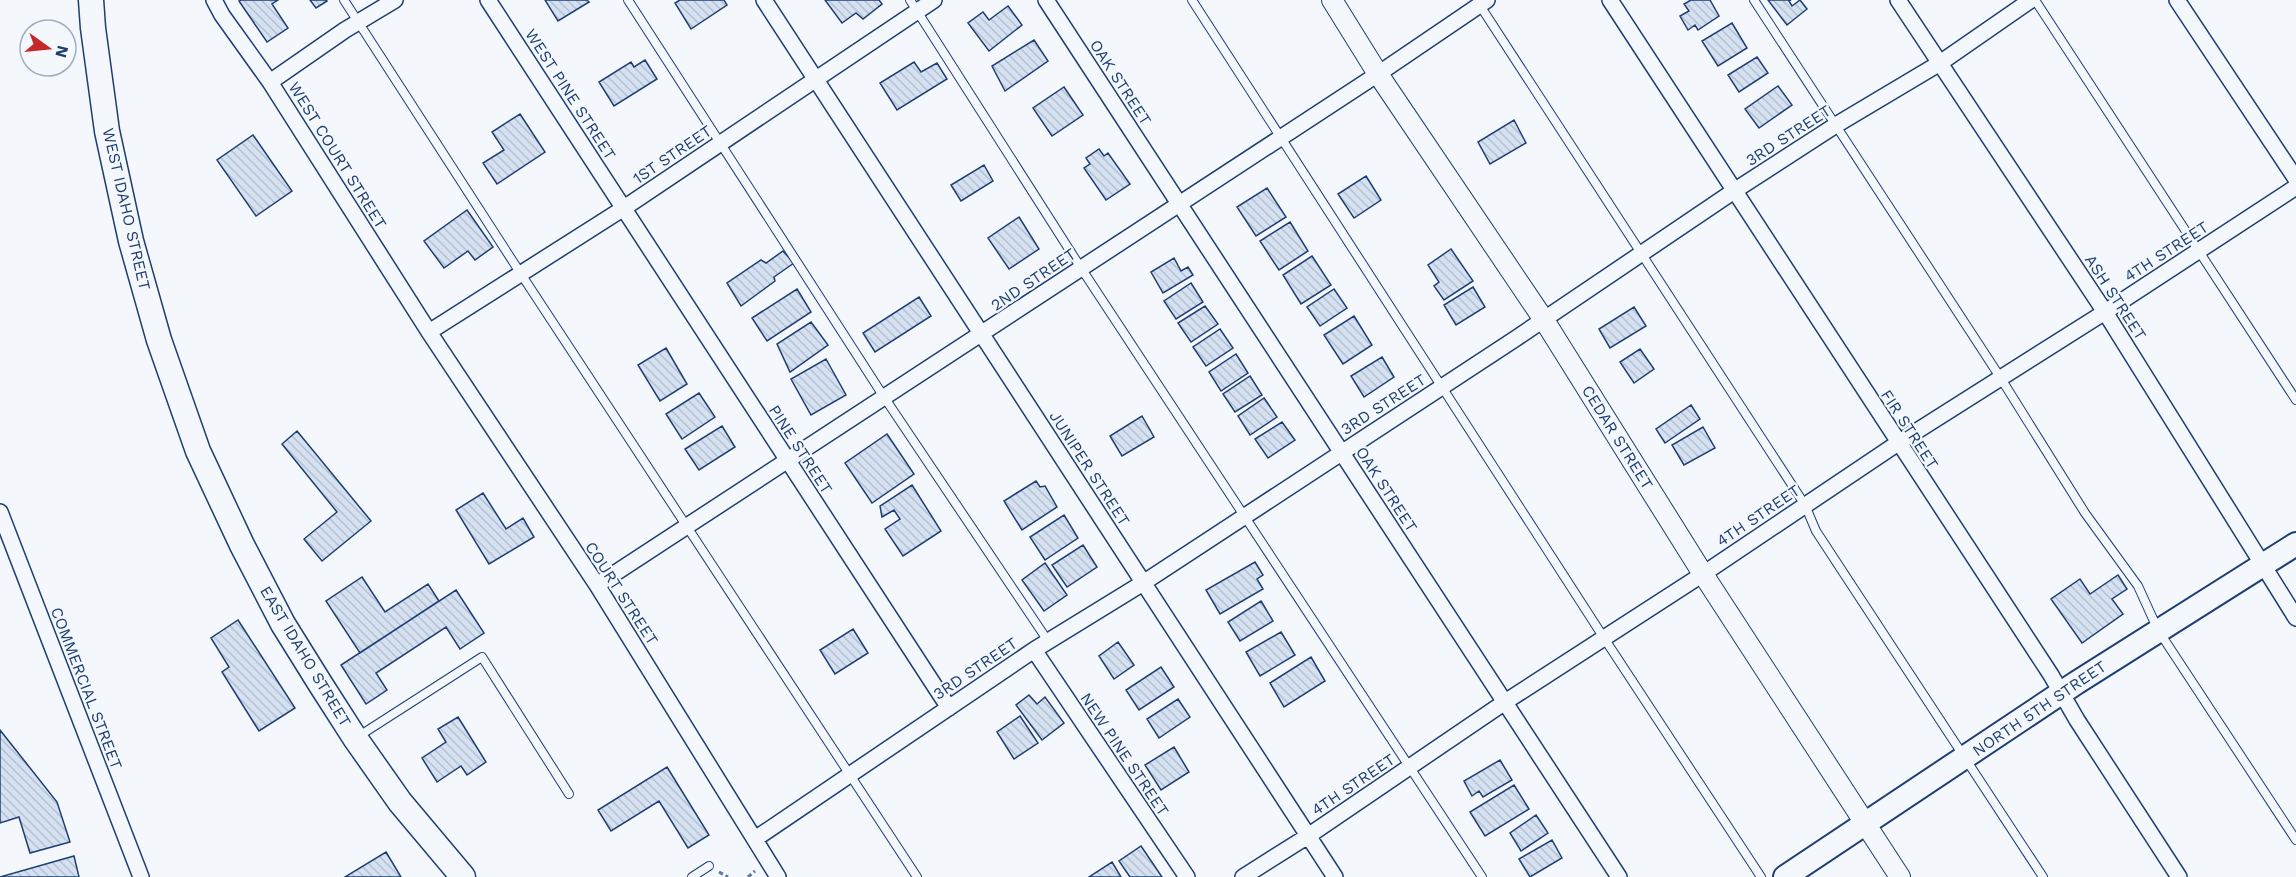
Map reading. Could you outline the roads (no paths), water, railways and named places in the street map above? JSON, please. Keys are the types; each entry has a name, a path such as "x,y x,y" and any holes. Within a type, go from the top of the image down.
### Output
{"main road":[{"name":"WEST IDAHO STREET","path":"91,0 108,131 131,241 159,340 185,413"},
{"name":"EAST IDAHO STREET","path":"185,413 198,451 283,624 355,738 400,802 463,877"},
{"name":"NORTH 5TH STREET","path":"1785,877 2158,630 2296,544"}],"street":[{"name":"WEST COURT STREET","path":"214,0 222,15 270,82 429,332"},
{"path":"270,82 394,0"},
{"name":"WEST PINE STREET","path":"488,0 624,208"},
{"name":"JUNIPER STREET","path":"764,0 1335,877"},
{"name":"1ST STREET","path":"429,332 624,208 814,78 913,5 934,0"},
{"name":"OAK STREET","path":"1046,0 1619,877"},
{"name":"CEDAR STREET","path":"1332,0 1378,74 1544,320 1703,574 1900,877"},
{"name":"FIR STREET","path":"1610,0 2179,877"},
{"name":"ASH STREET","path":"1898,0 2105,312 2296,618"},
{"name":"3RD STREET","path":"755,839 1034,650 1245,517 1544,320 1734,191 1836,125 1940,63 2031,0"},
{"path":"2177,0 2296,179"},
{"name":"2ND STREET","path":"597,585 688,527 786,459 1378,74 1481,2"},
{"name":"4TH STREET","path":"1243,877 1898,443 2105,312 2296,187"},
{"name":"PINE STREET","path":"624,208 949,708"},
{"name":"COURT STREET","path":"429,332 597,585 778,877"},
{"name":"COMMERCIAL STREET","path":"0,512 141,877"},
{"name":"NEW PINE STREET","path":"1034,650 1187,877"}],"lane":[{"path":"344,0 917,877"},
{"path":"628,0 884,397 1048,641"},
{"path":"1192,0 1761,877"},
{"path":"1754,0 2000,377 2085,513 2138,586 2158,630 2296,840"},
{"path":"2035,0 2296,400"},
{"path":"1481,2 1805,506 1816,531 2043,877"},
{"path":"913,5 1081,268 1482,877"},
{"path":"355,738 482,657 570,794"},
{"path":"692,877 709,866"}]}
